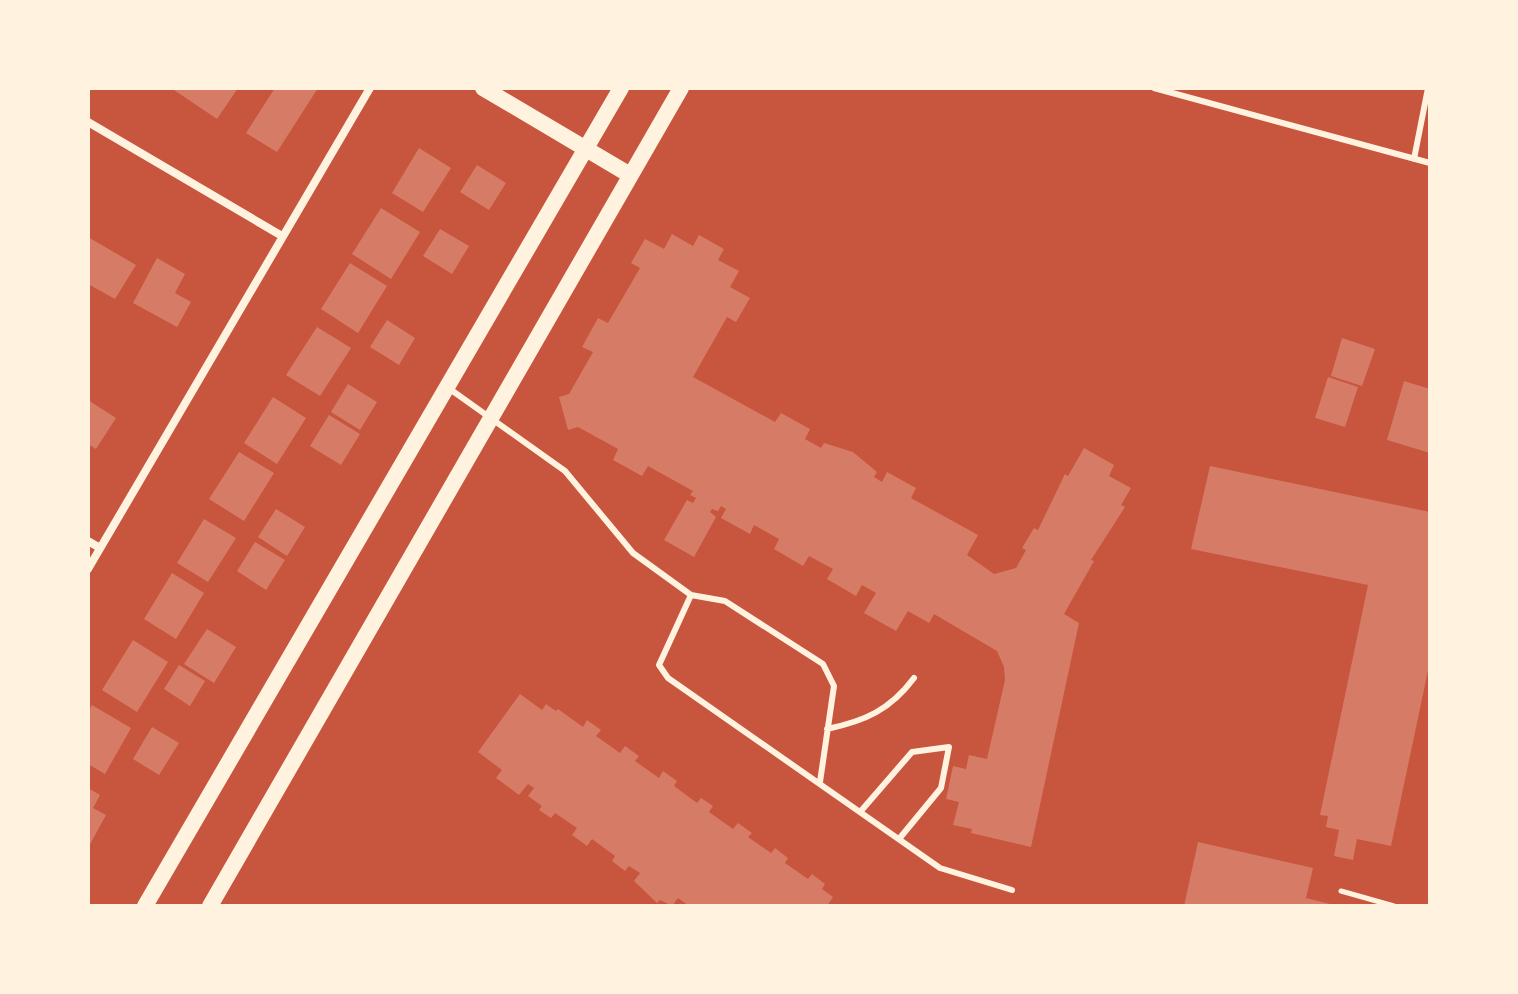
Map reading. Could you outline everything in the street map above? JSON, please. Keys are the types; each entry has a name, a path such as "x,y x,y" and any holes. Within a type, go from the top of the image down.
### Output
{"main road":[{"path":"483,88 630,175"},
{"path":"145,906 621,88"},
{"path":"210,906 681,88"}],"street":[{"path":"88,569 370,88"},
{"path":"88,122 282,236"},
{"path":"88,541 100,548"}],"lane":[{"path":"1154,88 1430,163"},
{"path":"1414,159 1428,88"},
{"path":"447,387 565,471 633,553 691,595 725,601 823,664 834,686 820,782"},
{"path":"691,595 659,665 668,678 940,868 1012,890"},
{"path":"827,729 864,721 888,707 914,678"},
{"path":"861,811 912,752 949,747 941,788 899,839"}],"path":[{"path":"1341,891 1394,906"}],"building":[{"path":"171,88 238,88 217,119"},
{"path":"275,88 318,88 277,152 246,133"},
{"path":"419,148 451,168 423,212 392,193"},
{"path":"477,165 506,183 489,210 460,192"},
{"path":"381,208 420,232 391,279 352,254"},
{"path":"440,229 469,246 452,274 423,256"},
{"path":"672,234 693,246 699,235 724,249 718,260 739,271 730,287 750,298 736,322 727,317 693,377 775,422 781,413 810,429 805,439 821,448 824,443 853,452 877,472 874,477 882,482 887,472 916,488 911,498 978,535 967,555 994,574 1016,568 1026,550 1022,548 1034,528 1038,530 1065,474 1068,476 1084,448 1114,465 1109,476 1131,488 1121,505 1125,507 1091,560 1094,561 1064,614 1079,623 1031,847 971,833 972,829 953,825 959,802 946,799 953,766 966,769 969,755 987,759 1005,680 1004,667 997,651 934,614 929,623 908,611 896,631 864,613 876,593 862,585 856,596 827,579 833,569 809,556 803,566 774,549 779,539 754,525 750,534 721,518 726,509 721,506 718,511 712,509 710,512 716,517 694,557 664,540 687,500 693,503 696,498 690,495 693,491 648,466 642,476 613,460 618,449 578,427 568,430 559,397 569,394 593,352 582,347 598,318 608,323 640,268 631,263 645,239 664,249"},
{"path":"88,237 136,265 115,299 88,284"},
{"path":"157,258 185,274 175,293 191,302 177,327 133,303"},
{"path":"350,263 387,286 358,333 321,309"},
{"path":"387,320 415,338 399,365 370,347"},
{"path":"317,327 351,348 320,396 286,375"},
{"path":"1342,338 1375,349 1362,386 1331,376"},
{"path":"1328,377 1358,387 1345,427 1315,418"},
{"path":"1404,381 1430,389 1430,453 1387,440"},
{"path":"348,384 377,402 360,430 331,412"},
{"path":"273,397 306,418 277,464 244,443"},
{"path":"88,400 116,418 96,449 88,444"},
{"path":"329,415 360,434 341,465 310,446"},
{"path":"239,452 274,473 244,521 209,499"},
{"path":"1210,466 1430,512 1430,661 1391,846 1357,839 1353,860 1334,856 1339,830 1326,827 1328,816 1320,815 1368,585 1191,549"},
{"path":"276,509 305,527 287,556 258,537"},
{"path":"204,519 236,538 208,582 177,563"},
{"path":"255,542 285,560 266,590 237,571"},
{"path":"172,573 204,593 176,639 144,619"},
{"path":"207,629 236,647 214,683 184,664"},
{"path":"133,640 168,662 137,712 102,690"},
{"path":"179,665 205,681 190,706 164,689"},
{"path":"520,694 542,710 546,704 556,711 558,709 583,727 587,720 601,730 596,736 620,753 625,746 639,756 635,761 659,778 663,771 677,781 674,786 697,803 701,798 713,806 709,812 733,829 738,823 752,833 748,837 771,853 775,848 788,858 785,863 808,879 812,874 825,884 822,889 833,897 827,906 689,906 678,898 672,906 660,900 657,903 634,881 640,873 629,866 625,871 612,861 615,856 592,839 587,846 572,835 577,828 555,813 551,818 539,810 542,806 528,796 534,788 528,784 519,795 496,778 502,770 478,752"},
{"path":"92,705 131,728 105,774 88,764 88,712"},
{"path":"152,727 179,743 159,775 133,759"},
{"path":"88,788 100,795 93,808 106,815 88,848"},
{"path":"1198,842 1313,868 1306,898 1338,906 1184,906"}]}
